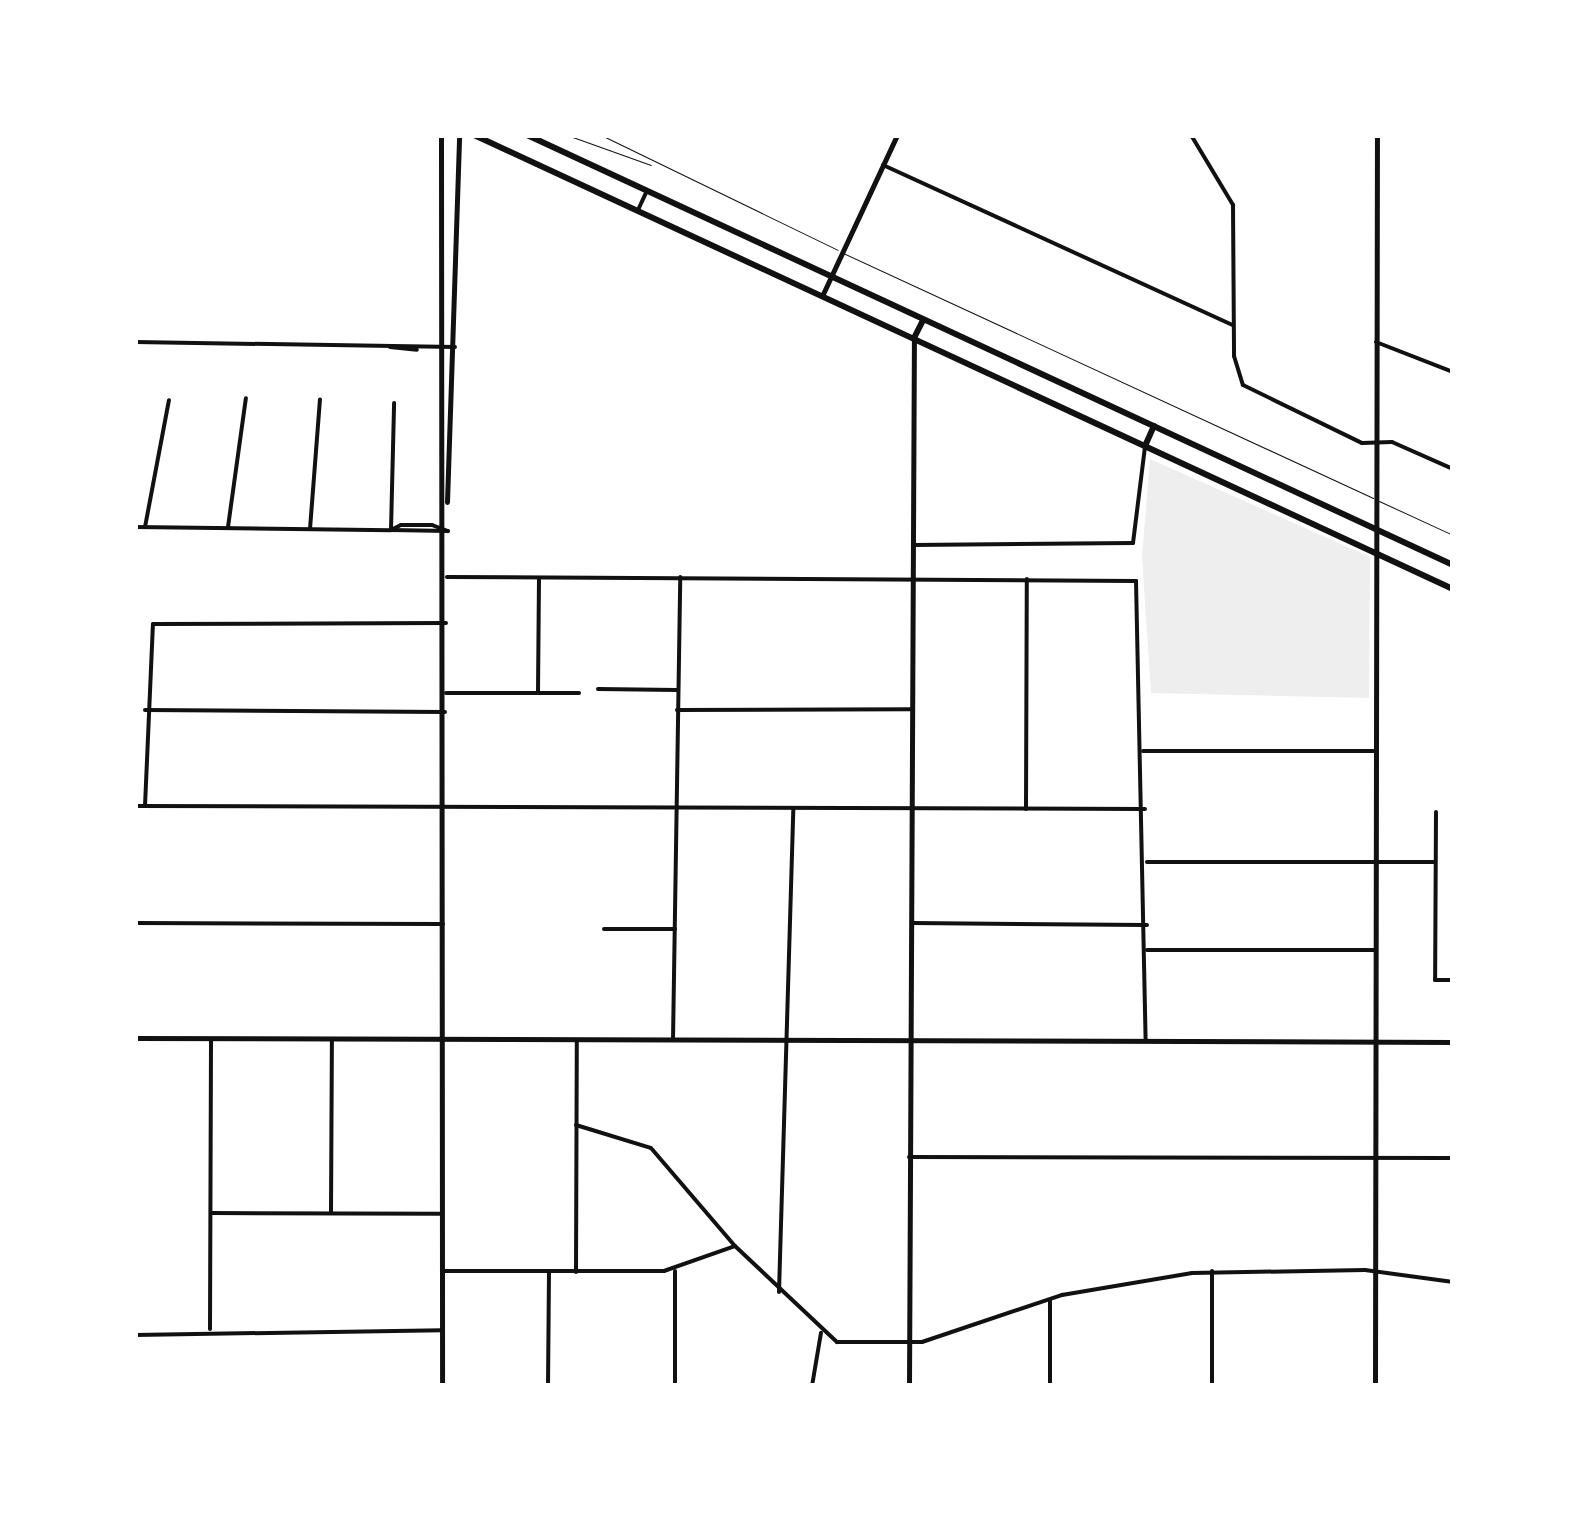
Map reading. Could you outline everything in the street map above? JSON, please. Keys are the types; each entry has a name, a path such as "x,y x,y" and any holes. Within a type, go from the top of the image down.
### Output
{"highway":[{"path":"474,135 1453,589"},
{"path":"527,135 1453,565"},
{"path":"914,338 923,320"},
{"path":"1145,446 1154,426"}],"street":[{"path":"442,135 442,350 448,502 442,1386"},
{"path":"448,502 459,135"},
{"path":"822,296 897,135"},
{"path":"1190,135 1233,205 1238,375 1264,399 1453,469"},
{"path":"1375,1386 1376,135"},
{"path":"883,164 1234,325"},
{"path":"638,210 647,191"},
{"path":"909,1386 914,338"},
{"path":"135,342 442,350 455,347"},
{"path":"1376,342 1453,372"},
{"path":"228,528 246,398"},
{"path":"310,530 320,399"},
{"path":"145,527 170,400"},
{"path":"391,530 394,403"},
{"path":"911,545 1135,542 1145,446"},
{"path":"135,527 448,531"},
{"path":"447,577 1027,578 1139,584 1147,862 1146,1041"},
{"path":"673,1040 680,577"},
{"path":"538,692 539,578"},
{"path":"1026,809 1027,578"},
{"path":"145,806 145,710 153,624 446,623"},
{"path":"598,689 677,690"},
{"path":"446,693 580,693"},
{"path":"677,710 911,709"},
{"path":"145,710 445,712"},
{"path":"1143,751 1376,752"},
{"path":"135,806 1145,809"},
{"path":"779,1292 792,809"},
{"path":"1436,812 1435,980 1453,980"},
{"path":"1147,862 1435,862"},
{"path":"135,923 443,924"},
{"path":"910,924 1147,925"},
{"path":"604,929 675,929"},
{"path":"1147,950 1375,950"},
{"path":"135,1038 1453,1042"},
{"path":"210,1330 211,1038"},
{"path":"332,1040 332,1213"},
{"path":"576,1272 577,1040"},
{"path":"576,1124 650,1148 779,1292 821,1333 844,1343 909,1342 1050,1299 1212,1271 1375,1271 1453,1282"},
{"path":"909,1157 1453,1158"},
{"path":"211,1213 442,1214"},
{"path":"442,1272 675,1269 734,1246"},
{"path":"675,1269 675,1386"},
{"path":"1212,1271 1212,1386"},
{"path":"548,1386 550,1272"},
{"path":"1050,1299 1050,1386"},
{"path":"135,1335 210,1330 442,1330"},
{"path":"812,1386 821,1333"}],"lane":[{"path":"567,135 654,165"},
{"path":"601,135 654,165 1453,535"}],"shaded area":[{"path":"1150,459 1370,557 1369,698 1151,693 1142,557"}]}
